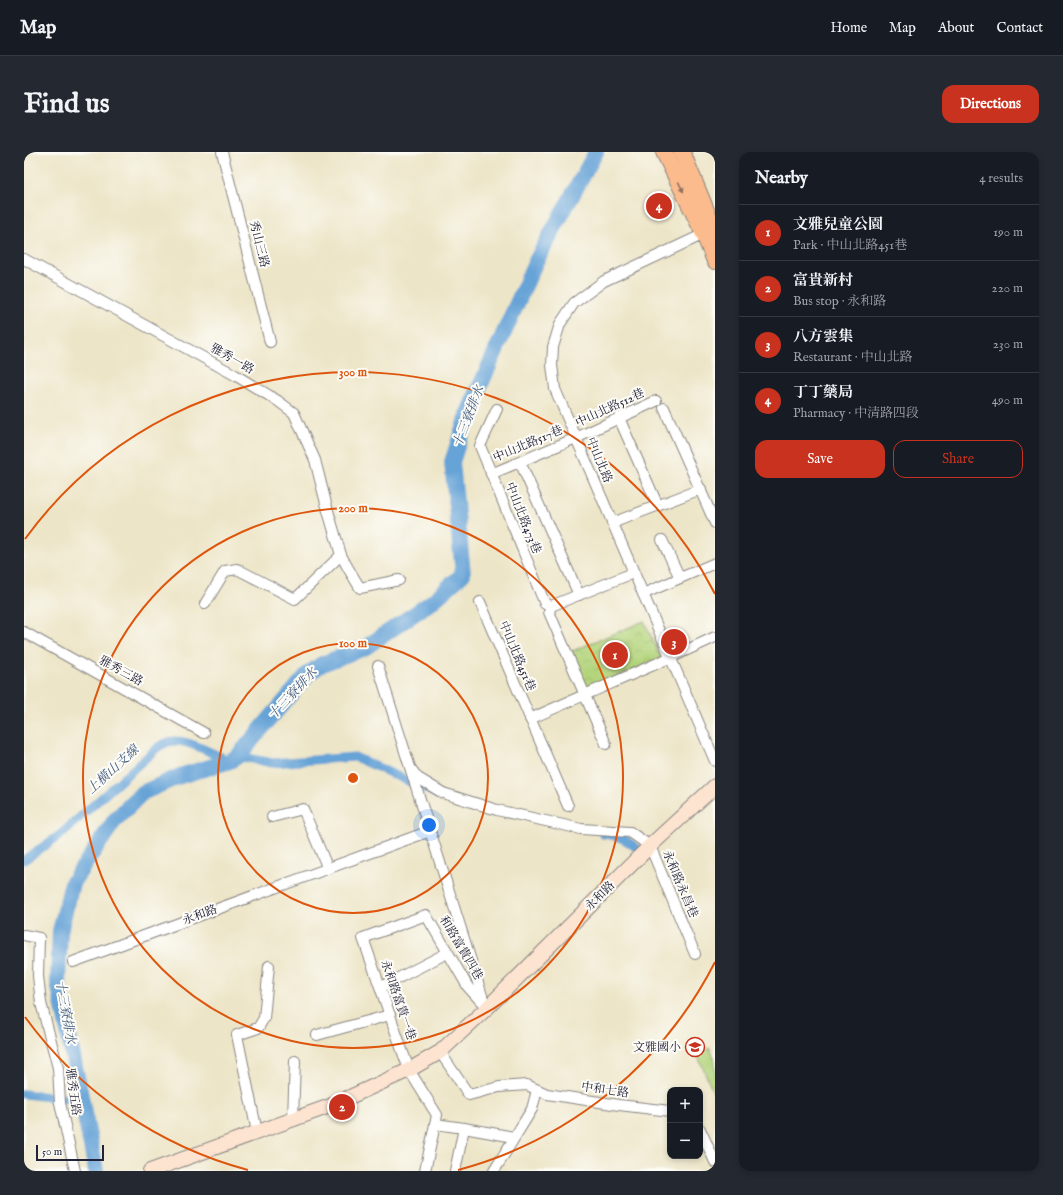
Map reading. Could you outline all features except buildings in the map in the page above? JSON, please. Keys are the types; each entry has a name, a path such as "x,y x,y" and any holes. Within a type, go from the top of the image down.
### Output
{"main road":[{"path":"664,152 712,231"},
{"path":"682,152 712,231 715,261"},
{"name":"永和路","path":"150,1171 330,1106 409,1070 440,1052 650,846 715,786"}],"street":[{"name":"秀山三路","path":"222,152 270,342"},
{"name":"中山北路","path":"712,231 604,281 574,303 560,324 553,346 552,365 554,390 715,761"},
{"name":"雅秀一路","path":"24,259 235,375 278,401 294,413 315,460 328,511 342,554 348,568 360,588 399,580"},
{"name":"中山北路512巷","path":"576,438 656,401"},
{"path":"664,408 715,523"},
{"name":"中山北路473巷","path":"497,409 480,446 545,604 551,606"},
{"path":"618,418 658,506"},
{"name":"中山北路517巷","path":"492,474 576,438"},
{"name":"中山北路473巷","path":"520,462 579,595"},
{"path":"612,523 701,489"},
{"path":"662,540 680,578"},
{"path":"206,604 225,572 237,569 295,599 342,554"},
{"path":"643,594 715,563"},
{"path":"606,744 549,612 551,606 633,573"},
{"name":"中山北路451巷","path":"480,602 568,806"},
{"name":"雅秀三路","path":"24,632 204,733"},
{"path":"530,719 715,637"},
{"path":"378,666 486,1008"},
{"path":"411,769 418,778 443,793 497,810 581,829 630,832 650,846"},
{"path":"272,817 303,810 328,869"},
{"name":"永和路","path":"73,962 430,831"},
{"name":"永和路永昌巷","path":"650,846 695,954"},
{"name":"和路富貴四巷","path":"363,938 426,915 468,987 486,1008"},
{"name":"雅秀五路","path":"24,935 39,938 38,976 41,1003 58,1068 60,1103 75,1171"},
{"name":"永和路富貴一巷","path":"363,938 409,1070 437,1115 435,1124"},
{"path":"381,987 447,953"},
{"path":"257,1132 237,1035 258,1028 264,1018 269,966"},
{"path":"317,1035 390,1014"},
{"name":"中和七路","path":"440,1052 469,1095 499,1087 527,1085 547,1094 667,1111"},
{"path":"293,1119 295,1061"},
{"path":"494,1171 532,1110 537,1090"},
{"path":"425,1171 435,1124 514,1137"},
{"path":"456,1171 464,1128"},
{"path":"703,1136 715,1162"}],"green space":[{"path":"644,621 661,658 586,690 570,652"},
{"path":"710,1048 715,1061 715,1096 697,1054"}],"waterway":[{"name":"十三寮排水","path":"96,1171 58,982 60,931 72,883 115,820 142,793 180,776 230,761 238,756 308,674 322,664 366,647 433,601 463,574 452,462 468,413 536,261 596,152"},
{"name":"上橫山支線","path":"24,860 60,835 158,747 164,744 173,741 189,743 230,761"},
{"path":"238,756 272,763 355,757 441,796"},
{"path":"603,834 621,838 646,855"},
{"path":"24,1094 82,1101"}],"place":[{"name":"丁丁藥局","path":"659,206"},
{"name":"八方雲集","path":"674,642"},
{"name":"文雅兒童公園","path":"615,655"},
{"name":"文雅國小","path":"695,1047"},
{"name":"富貴新村","path":"342,1107"}]}
